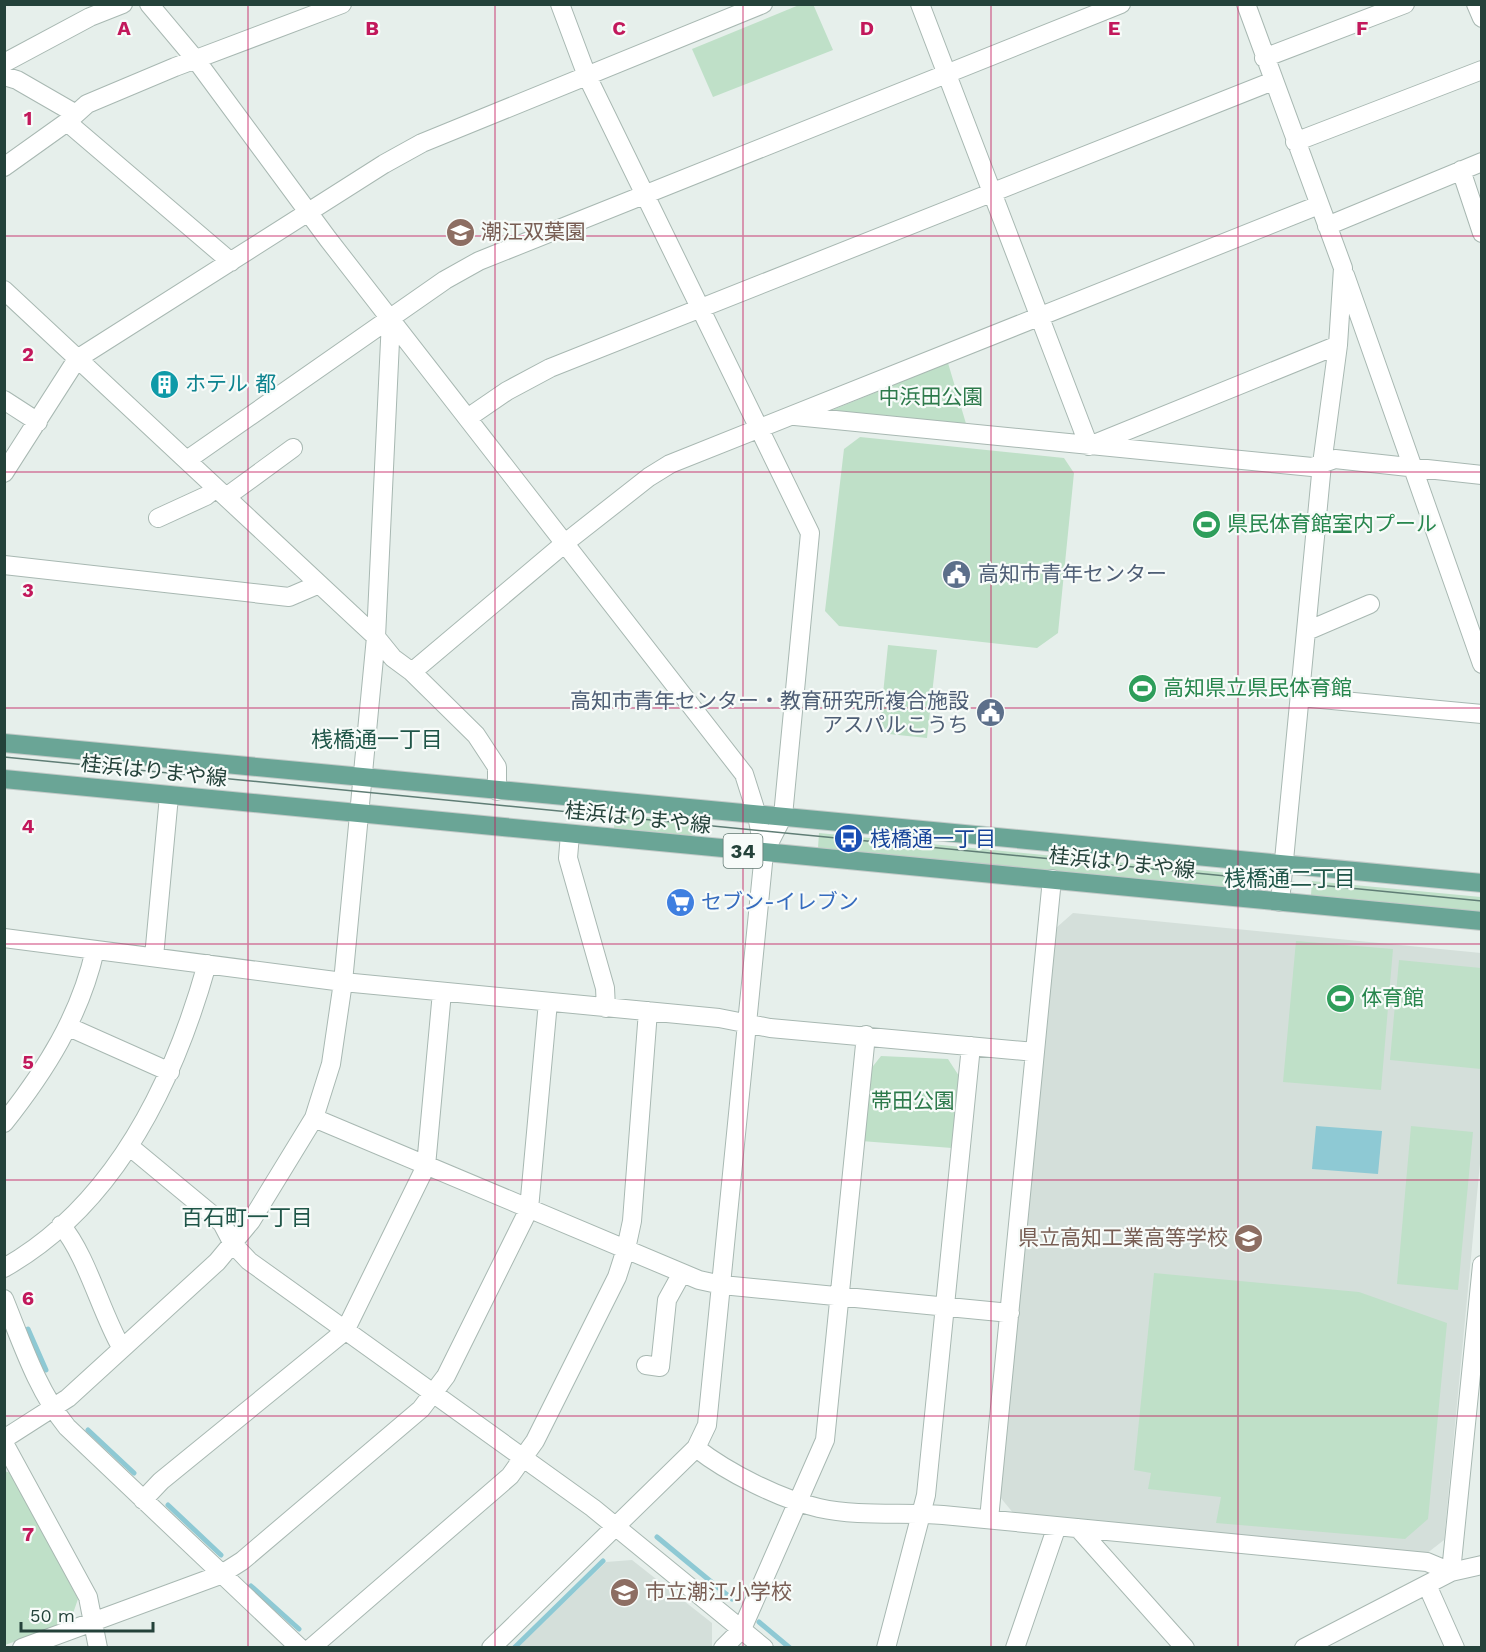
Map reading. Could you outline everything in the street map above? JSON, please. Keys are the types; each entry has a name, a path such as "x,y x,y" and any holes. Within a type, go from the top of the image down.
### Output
{"main road":[{"name":"桂浜はりまや線","path":"4,743 1482,883"},
{"name":"桂浜はりまや線","path":"4,779 1482,921"}],"street":[{"path":"4,63 90,17 123,4"},
{"path":"148,4 196,60 307,212 469,417 744,774 757,815 764,853 707,1425 696,1448 491,1647"},
{"path":"4,167 87,104 342,4"},
{"path":"560,4 587,76 810,533 783,816 764,853"},
{"path":"4,473 77,359 307,212 422,143 763,4"},
{"path":"920,4 1089,446"},
{"path":"187,460 391,320 445,280 479,261 1121,4"},
{"path":"1246,4 1343,268 1482,664"},
{"path":"1264,58 1406,4"},
{"path":"1476,4 1482,18"},
{"path":"1295,142 1482,70"},
{"path":"4,76 17,80 71,118 231,262"},
{"path":"469,417 507,391 550,368 1273,81"},
{"path":"1327,226 1482,162"},
{"path":"1461,170 1482,233"},
{"path":"412,672 565,543 649,477 670,464 1319,205"},
{"path":"1280,902 1322,464 1338,345 1343,268"},
{"path":"4,290 187,460 317,585 376,637 393,658 412,672 476,735 497,767 497,791"},
{"path":"98,1647 95,1622 88,1597 4,1441 52,1409 217,1262 251,1221 314,1118 331,1064 343,982 363,776 376,637 391,320"},
{"path":"1089,446 1338,345"},
{"path":"4,400 38,422"},
{"path":"791,416 1312,467 1335,459 1482,475"},
{"path":"159,518 206,496 221,493 293,448"},
{"path":"4,565 289,597 317,585"},
{"path":"1307,631 1370,604"},
{"path":"1300,697 1482,714"},
{"path":"154,957 169,796"},
{"path":"570,834 568,858 605,988 606,1008"},
{"path":"989,1519 1052,879"},
{"path":"4,938 343,982 648,1011 748,1023 770,1028 1035,1052"},
{"path":"4,1123 31,1089 69,1027 88,983 95,950"},
{"path":"4,1268 24,1257 61,1225 102,1182 129,1146 170,1072 191,1021 207,964"},
{"path":"143,1500 161,1481 345,1331 426,1166 442,992"},
{"path":"22,1647 220,1575 242,1561 421,1409 434,1394 446,1376 529,1209 548,1002"},
{"path":"311,1647 510,1476 524,1458 617,1277 627,1249 632,1221 648,1011"},
{"path":"69,1027 170,1072"},
{"path":"723,1647 742,1629 825,1440 866,1035"},
{"path":"886,1647 926,1495 971,1046"},
{"path":"314,1118 682,1273 722,1285 1010,1313"},
{"path":"129,1146 222,1223 233,1244 249,1261 615,1525 764,1647"},
{"path":"61,1225 71,1237 108,1324 121,1347"},
{"path":"1451,1572 1473,1435 1482,1265"},
{"path":"646,1365 660,1367 667,1300 682,1273"},
{"path":"4,1299 11,1332 52,1409 67,1428 220,1575 300,1647"},
{"path":"696,1448 717,1465 819,1508 989,1519 1427,1562 1451,1572"},
{"path":"1015,1647 1057,1526"},
{"path":"1078,1528 1185,1647"},
{"path":"1304,1647 1451,1572 1482,1565"},
{"path":"1427,1585 1455,1647"}],"shaded area":[{"name":"県立高知工業高等学校","path":"1073,913 1481,953 1481,1153 1444,1540 1426,1554 1014,1514 1000,1497 1056,928"},
{"name":"市立潮江小学校","path":"632,1560 712,1623 712,1647 518,1647 606,1562"}],"green space":[{"path":"813,4 833,50 713,97 692,49 799,5"},
{"name":"中浜田公園","path":"948,363 967,427 830,411"},
{"path":"860,437 1064,458 1074,473 1058,633 1037,648 839,626 825,611 844,449"},
{"path":"888,645 937,650 927,738 879,733"},
{"path":"615,814 696,822 695,836 614,828"},
{"path":"819,833 1228,873 1226,887 818,848"},
{"path":"1312,881 1481,897 1481,912 1311,895"},
{"name":"体育館","path":"1296,941 1393,949 1381,1090 1283,1082"},
{"path":"1399,960 1481,968 1481,1069 1390,1060"},
{"name":"帯田公園","path":"881,1056 948,1059 959,1076 952,1148 861,1141 870,1070"},
{"path":"1411,1126 1473,1132 1458,1290 1397,1284"},
{"path":"1154,1273 1359,1292 1447,1323 1428,1519 1405,1539 1216,1523 1221,1497 1148,1489 1151,1473 1134,1470"},
{"path":"4,1471 11,1473 78,1599 70,1622 5,1645"}],"water":[{"path":"1316,1126 1382,1131 1378,1174 1312,1169"}],"waterway":[{"path":"28,1329 46,1370"},
{"path":"88,1430 134,1473"},
{"path":"168,1505 221,1555"},
{"path":"657,1537 732,1599"},
{"path":"514,1648 603,1561"},
{"path":"251,1586 299,1629"},
{"path":"759,1622 790,1648"}],"tram line":[{"path":"4,757 1482,901"}],"place":[{"name":"潮江双葉園","path":"460,232"},
{"name":"ホテル 都","path":"164,384"},
{"name":"県民体育館室内プール","path":"1206,524"},
{"name":"高知市青年センター","path":"957,574"},
{"name":"高知県立県民体育館","path":"1142,688"},
{"name":"高知市青年センター・教育研究所複合施設 アスパルこうち","path":"990,713"},
{"name":"桟橋通一丁目","path":"849,839"},
{"name":"セブン-イレブン","path":"680,902"},
{"name":"体育館","path":"1340,998"},
{"name":"県立高知工業高等学校","path":"1249,1238"},
{"name":"市立潮江小学校","path":"624,1592"}],"district":[{"name":"桟橋通一丁目","path":"377,739"},
{"name":"桟橋通二丁目","path":"1290,878"},
{"name":"百石町一丁目","path":"247,1217"}]}
